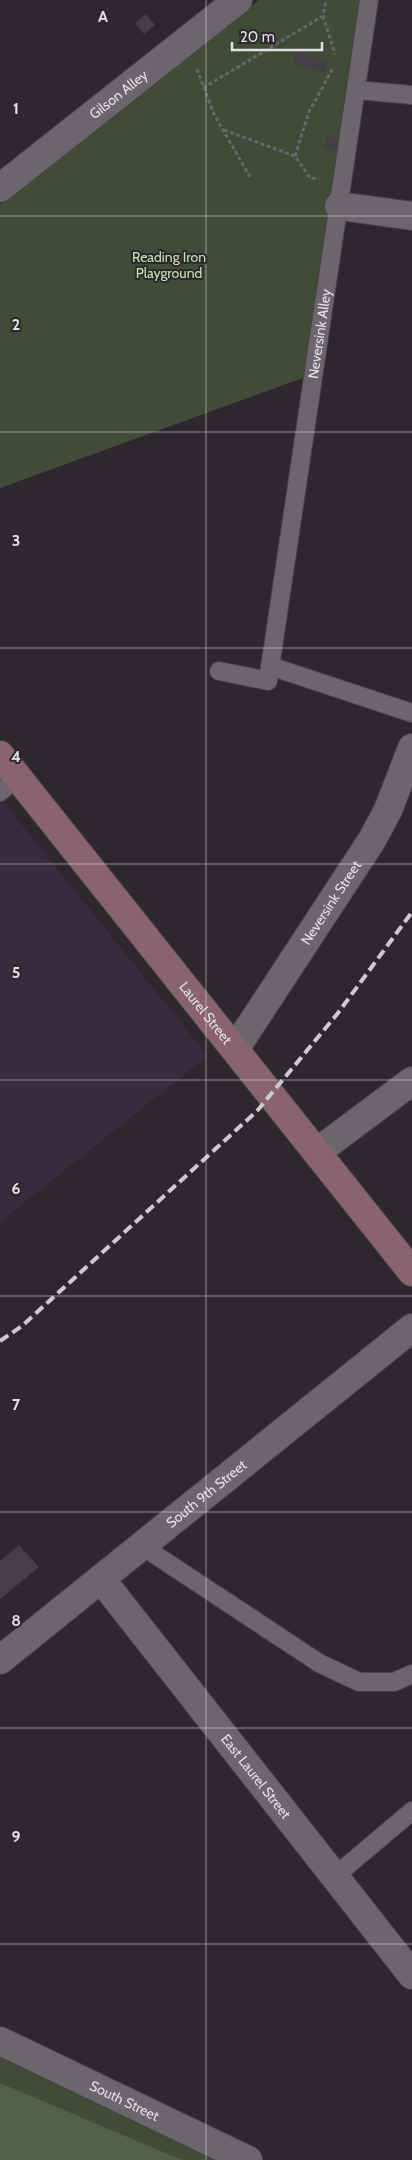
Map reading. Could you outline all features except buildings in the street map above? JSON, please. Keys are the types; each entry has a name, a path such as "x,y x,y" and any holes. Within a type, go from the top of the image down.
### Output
{"street":[{"name":"Gilson Alley","path":"0,188 238,0"},
{"path":"341,194 412,216"},
{"name":"Neversink Street","path":"235,1049 372,840 388,810 412,748"},
{"name":"Laurel Street","path":"0,755 9,784 235,1049 412,1272"},
{"path":"317,1152 412,1082"},
{"name":"South 9th Street","path":"0,1660 412,1328"},
{"name":"East Laurel Street","path":"101,1579 412,1975"},
{"name":"South Street","path":"0,2041 248,2160"}],"lane":[{"name":"Neversink Alley","path":"270,666 370,0"},
{"path":"357,90 412,95"},
{"path":"219,671 268,681 270,666 412,714"},
{"path":"142,1546 319,1663 359,1682 394,1682 412,1674"},
{"path":"334,1876 412,1811"}],"path":[{"path":"295,156 308,112 337,61 323,16 326,0"},
{"path":"203,88 323,16"},
{"path":"187,40 214,114 250,177"},
{"path":"223,130 295,156 310,178 341,194"}],"shaded area":[{"path":"0,798 208,1056 0,1222"}],"green space":[{"name":"Reading Iron Playground","path":"259,0 364,0 308,376 0,488 0,204"},
{"path":"0,2041 248,2160 0,2160"},
{"path":"0,2083 182,2160 0,2160"}],"railway":[{"path":"0,1341 22,1326 257,1111 338,1013 412,912"}]}
